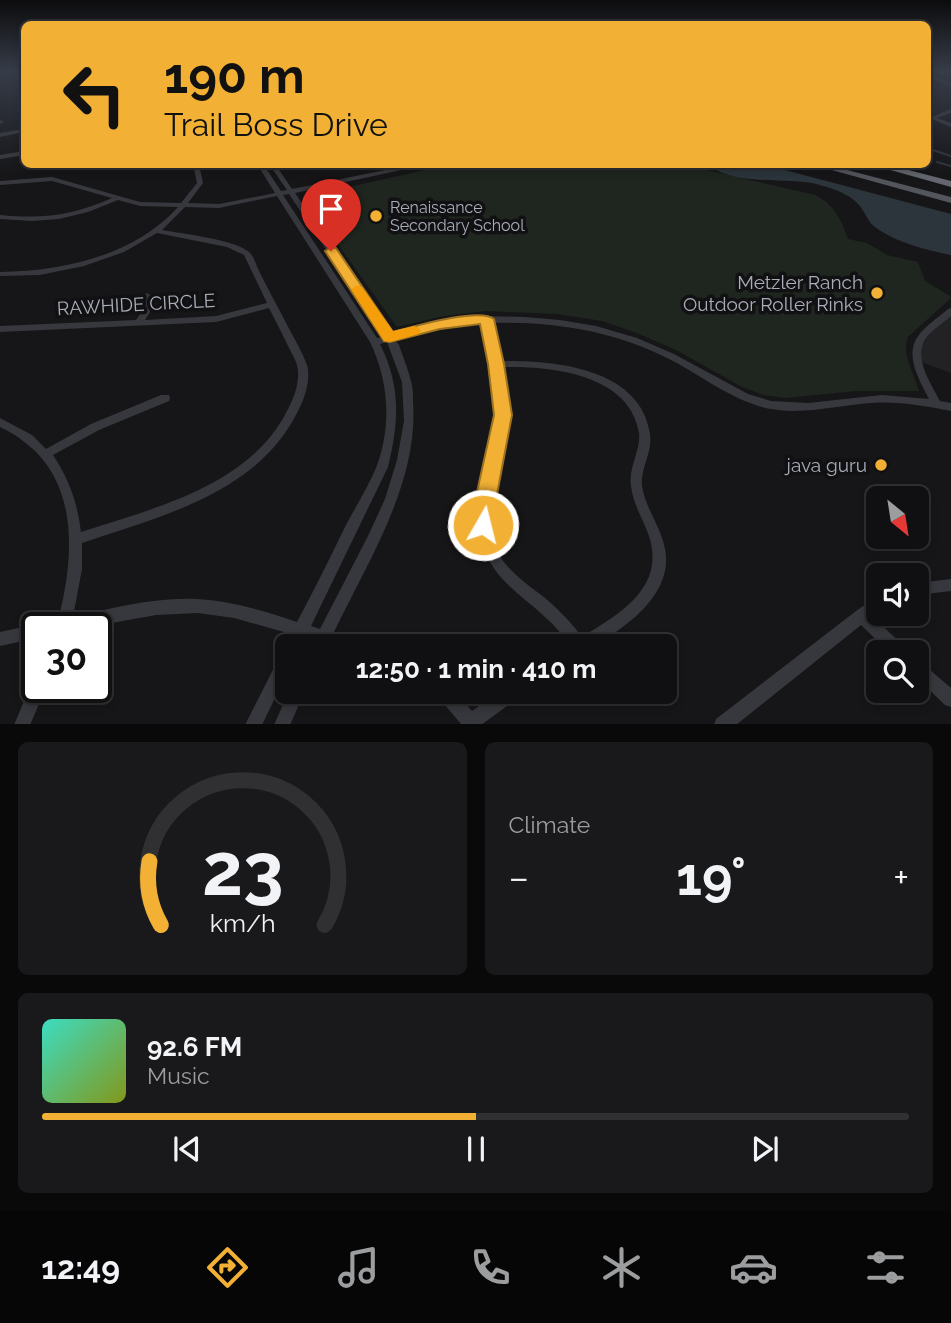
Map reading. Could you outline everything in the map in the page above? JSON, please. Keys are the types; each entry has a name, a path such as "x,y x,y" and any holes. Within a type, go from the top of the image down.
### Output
{"highway":[{"path":"889,168 951,184"},
{"path":"911,168 951,178"}],"main road":[{"path":"828,168 951,200"}],"street":[{"path":"951,111 932,118 951,125"},
{"path":"0,135 21,132"},
{"path":"0,157 21,154"},
{"path":"263,168 375,342 388,373 392,394 392,420 387,450 375,484 299,634"},
{"path":"275,168 390,337 404,368 410,390 411,418 405,456 382,515 325,634"},
{"path":"0,183 27,179 58,180 115,199 140,204 230,205 408,168"},
{"path":"0,274 48,270 127,247 156,231 181,206 200,183 197,169"},
{"path":"0,217 32,221 58,219 83,213 115,199"},
{"path":"78,539 207,491 239,473 270,445 295,410 303,378 297,352 255,265 242,250 156,231"},
{"path":"139,322 149,307 147,296"},
{"name":"RAWHIDE CIRCLE","path":"0,329 216,319 272,304"},
{"path":"936,404 919,363 916,348 923,336 951,311"},
{"path":"375,342 440,325 486,319 550,321 622,337 679,360 737,393 772,405 800,407 875,399 951,407"},
{"path":"486,319 503,415 483,510 486,542 500,569 515,585 562,623 571,634"},
{"path":"496,364 527,362 587,373 622,394 638,412 645,436 635,481 659,550 658,575 642,602 628,616 599,634"},
{"path":"46,454 95,427 165,398"},
{"path":"0,422 46,454 71,500 78,539 74,579 64,612"},
{"path":"929,588 951,585"},
{"path":"112,617 181,606 218,608 306,634"},
{"path":"722,724 866,612"},
{"path":"861,616 887,640"},
{"path":"0,639 21,634"},
{"path":"929,679 951,699"},
{"path":"253,724 275,681"},
{"path":"22,724 31,703"},
{"path":"282,724 292,704"},
{"path":"455,704 472,723 496,704"}],"shaded area":[{"path":"434,168 698,168 815,195 836,213 848,239 867,243 887,255 918,262 925,281 951,298 908,337 907,357 919,391 856,391 785,398 763,395 740,386 678,351 602,321 557,314 486,311 444,316 397,327 304,197"},
{"path":"715,168 777,168 951,214 951,255 911,245 883,232 872,225 855,201 834,189 804,182 760,180 720,172"},
{"path":"951,314 951,373 921,362 919,349 929,334"}],"waterway":[{"path":"933,150 951,156"},
{"path":"937,162 951,166"}],"slow traffic":[{"path":"358,289 390,337 414,331"}],"place":[{"name":"Renaissance Secondary School","path":"376,216"},
{"name":"Metzler Ranch Outdoor Roller Rinks","path":"877,293"},
{"name":"java guru","path":"881,465"}],"route":[{"path":"331,251 390,337 440,325 486,319 503,415 483,510 483,525"}]}
